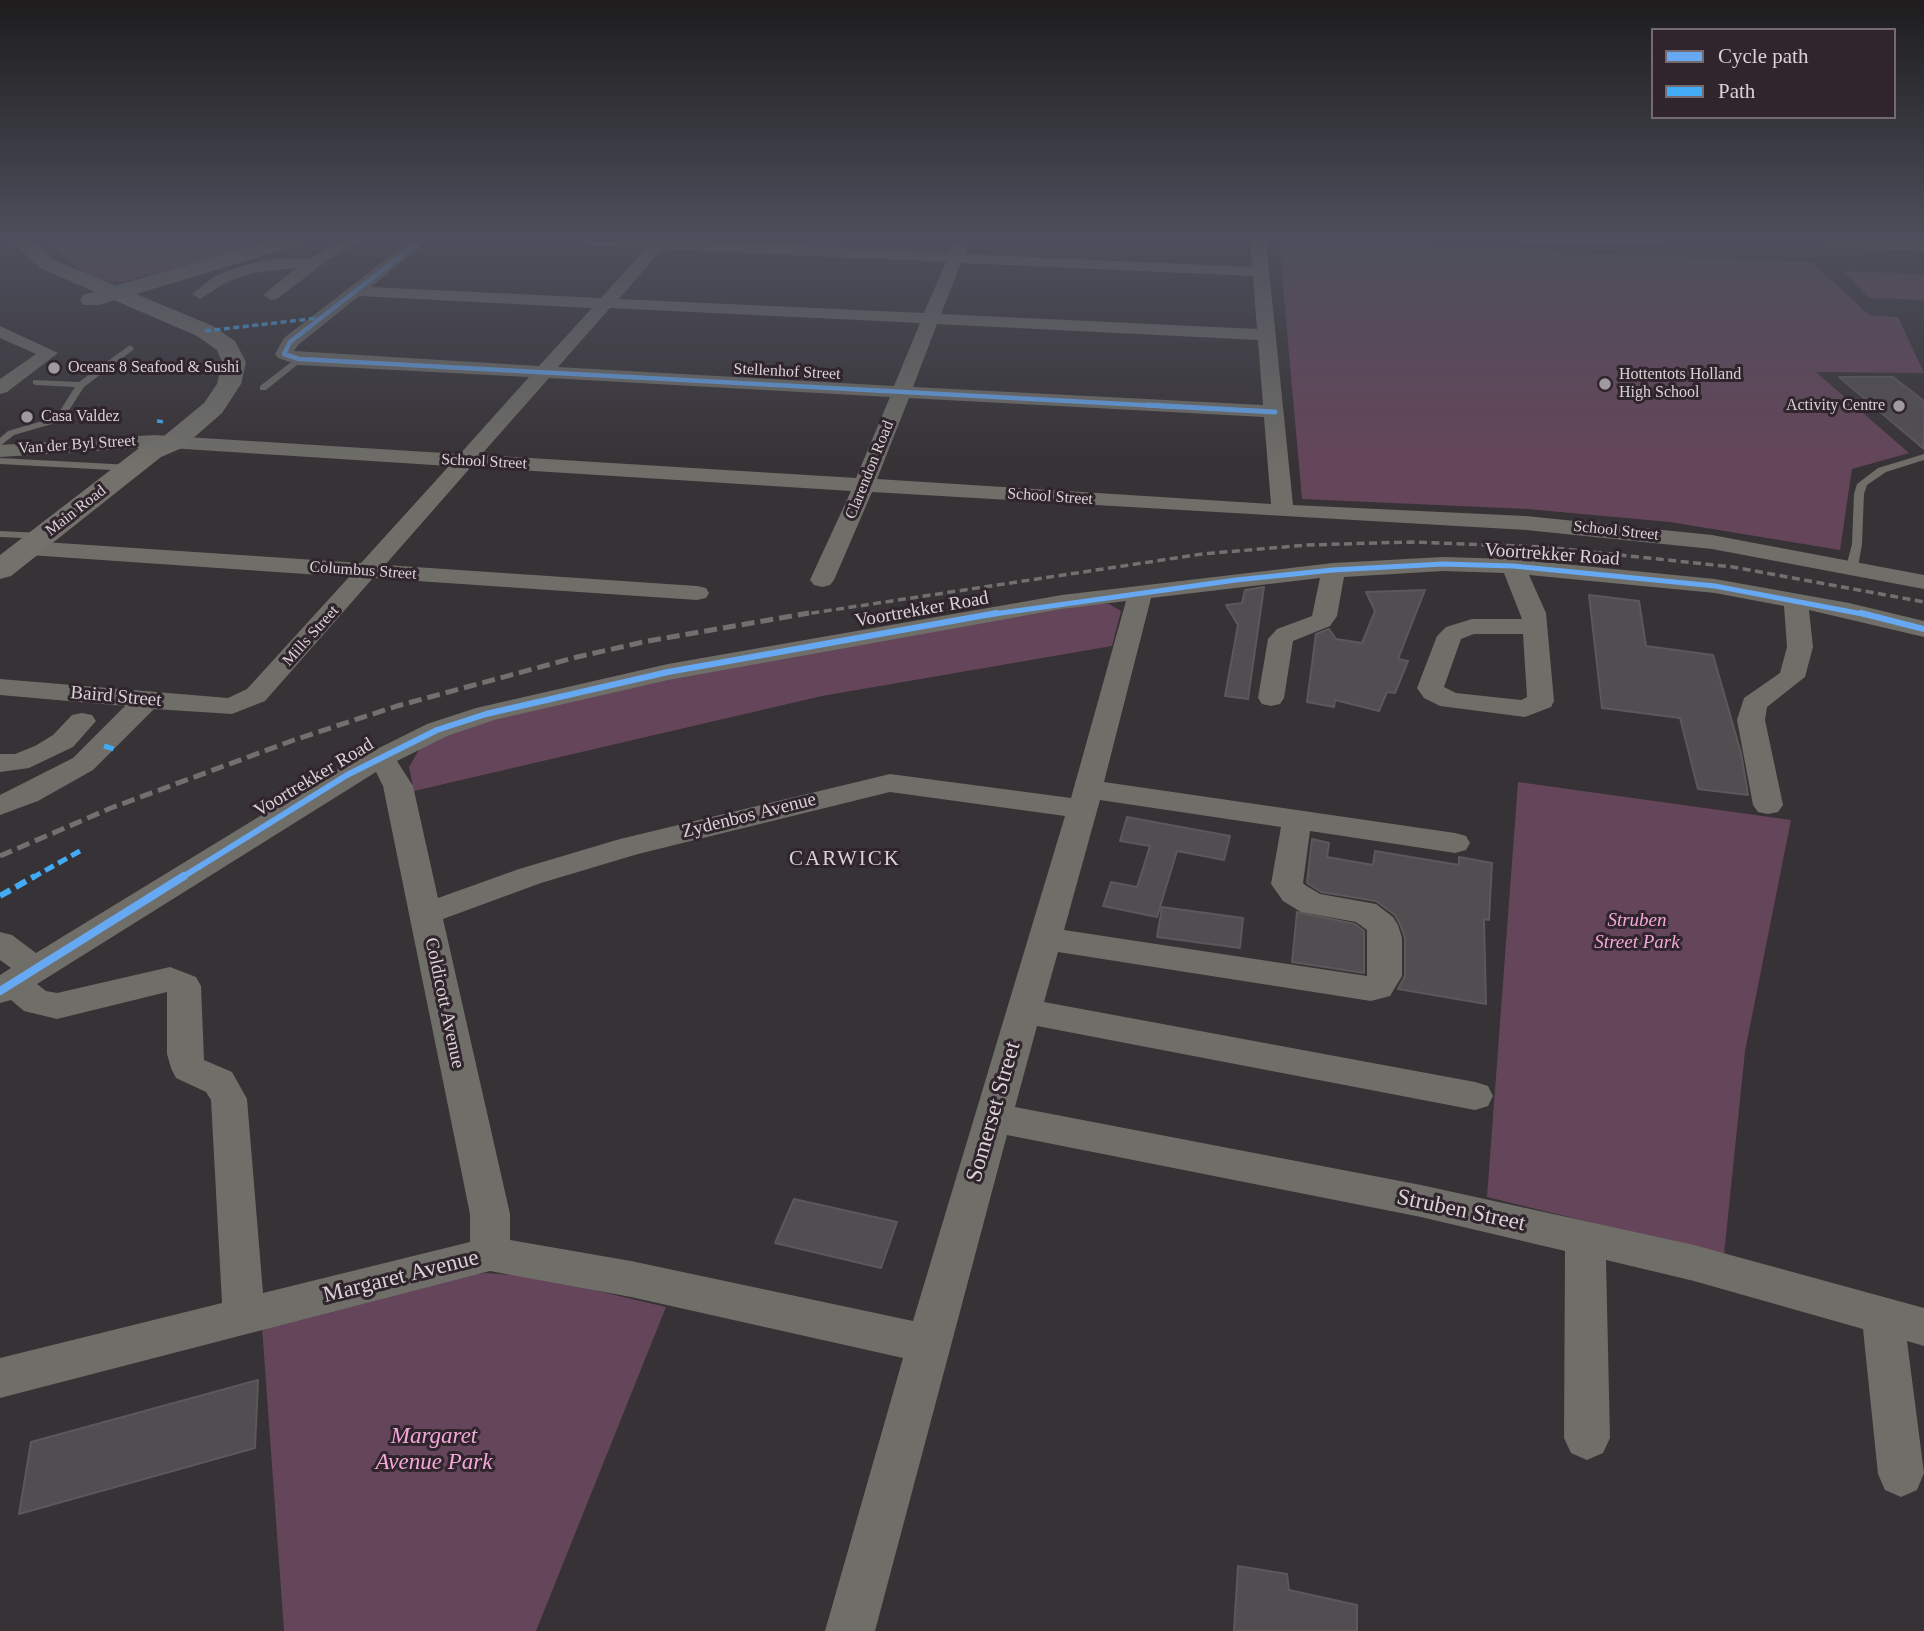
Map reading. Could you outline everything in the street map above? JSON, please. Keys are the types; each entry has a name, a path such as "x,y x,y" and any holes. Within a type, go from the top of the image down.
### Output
{"main road":[{"name":"Main Road","path":"130,317 191,345 208,366 205,391 199,402 152,450"},
{"name":"Main Road","path":"0,570 152,450 213,408 225,393 232,374 233,354 205,331 173,317"}],"street":[{"path":"299,359 284,354 284,349 324,317"},
{"name":"Mills Street","path":"232,706 256,695 269,683 594,317"},
{"path":"894,317 1267,335"},
{"path":"1266,317 1283,511"},
{"name":"Clarendon Road","path":"822,580 932,319"},
{"path":"0,331 49,353 0,388"},
{"name":"Stellenhof Street","path":"299,359 1275,412"},
{"name":"Van der Byl Street","path":"0,451 152,450"},
{"name":"School Street","path":"152,450 466,461 1283,511 1526,523 1644,533 1924,582"},
{"name":"Columbus Street","path":"36,542 368,572 697,593"},
{"name":"Voortrekker Road","path":"16,981 378,758 437,730 486,714 668,672 1062,603 1333,570 1443,565 1513,566 1715,586 1796,600 1924,629"},
{"path":"1513,566 1534,613 1541,701 1538,705 1524,709 1463,702 1443,699 1430,688 1450,636 1455,632 1472,627 1535,626"},
{"path":"1271,698 1281,639 1286,634 1321,621 1325,616 1333,570"},
{"name":"Somerset Street","path":"850,1631 928,1344 1085,799 1140,594"},
{"path":"1768,805 1751,720 1754,704 1792,677 1798,661 1800,647 1796,600"},
{"name":"Baird Street","path":"0,688 232,706"},
{"path":"0,806 28,795 83,764 148,699"},
{"path":"0,763 29,760 45,752 62,741 82,721"},
{"name":"Coldicott Avenue","path":"378,758 393,774 398,786 490,1214 490,1254"},
{"name":"Zydenbos Avenue","path":"425,914 530,876 631,846 890,783 1297,820 1455,843"},
{"path":"1044,938 1371,989 1378,987 1385,976 1386,938 1382,925 1365,912 1312,904 1294,893 1287,884 1297,820"},
{"path":"0,943 16,981 36,1002 57,1006 170,979 184,986 185,1054 189,1068 219,1083 229,1099 244,1316"},
{"path":"1023,1011 1475,1096"},
{"name":"Struben Street","path":"993,1118 1421,1201 1694,1263 1924,1327"},
{"path":"1585,1238 1587,1438"},
{"name":"Margaret Avenue","path":"0,1378 490,1254 631,1279 928,1344"},
{"path":"1883,1315 1901,1474"}],"lane":[{"path":"0,443 11,433 59,419 81,385 130,348"},
{"path":"263,388 299,359"},
{"path":"36,382 81,385"},
{"path":"0,461 152,450"},
{"path":"1852,568 1857,544 1858,494 1863,484 1882,470 1924,457"},
{"path":"0,534 36,542"}],"green space":[{"name":"Hottentots Holland High School","path":"1286,317 1898,317 1924,373 1816,372 1909,453 1852,469 1840,550 1670,522 1527,509 1302,499"},
{"path":"1096,603 1109,604 1121,611 1112,646 822,696 414,791 409,767 420,748 429,742 495,717 668,678"},
{"name":"Struben Street Park","path":"1518,782 1791,820 1745,1051 1724,1255 1487,1197"},
{"name":"Margaret Avenue Park","path":"486,1273 538,1277 666,1307 536,1631 284,1631 262,1327 460,1276"}],"building":[{"path":"1839,377 1893,377 1924,401 1924,449"},
{"path":"1264,587 1248,699 1225,696 1238,625 1226,605 1242,603 1245,590"},
{"path":"1425,590 1398,659 1408,661 1395,693 1387,692 1379,711 1335,700 1334,707 1307,702 1316,634 1329,629 1336,639 1362,643 1375,611 1366,592"},
{"path":"1589,595 1639,601 1646,646 1713,655 1741,753 1748,795 1698,789 1680,718 1602,708"},
{"path":"1127,817 1230,836 1224,860 1177,851 1157,917 1103,906 1111,882 1137,887 1150,846 1120,841"},
{"path":"1312,839 1329,843 1327,857 1373,865 1375,851 1459,865 1459,857 1492,863 1489,920 1484,919 1486,1004 1398,989 1405,976 1405,938 1395,915 1376,901 1321,892 1307,883"},
{"path":"1162,907 1243,918 1240,948 1157,937"},
{"path":"1297,912 1355,924 1364,931 1364,973 1292,962"},
{"path":"794,1199 897,1222 881,1268 775,1243"},
{"path":"258,1380 255,1448 19,1514 31,1442"},
{"path":"1238,1566 1287,1574 1289,1590 1357,1605 1357,1631 1234,1631"}],"railway":[{"path":"799,615 1202,554 1307,545 1411,542 1545,547 1733,567 1924,602"},
{"path":"0,856 111,808 294,740 397,706 577,657 648,641 809,613"}],"marked path":[{"path":"205,331 318,318"},
{"path":"157,421 166,422"},
{"path":"104,746 114,749"},
{"path":"0,896 80,851"}],"cycle path":[{"path":"322,317 290,342 284,354 299,359 1275,412"},
{"path":"0,991 347,775 437,730 486,714 668,672 816,644 1062,602 1333,570 1443,564 1513,566 1715,586 1849,610 1924,629"}],"place":[{"name":"Oceans 8 Seafood & Sushi","path":"54,368"},
{"name":"Hottentots Holland High School","path":"1605,384"},
{"name":"Activity Centre","path":"1899,406"},
{"name":"Casa Valdez","path":"27,417"}],"district":[{"name":"CARWICK","path":"845,859"}]}
